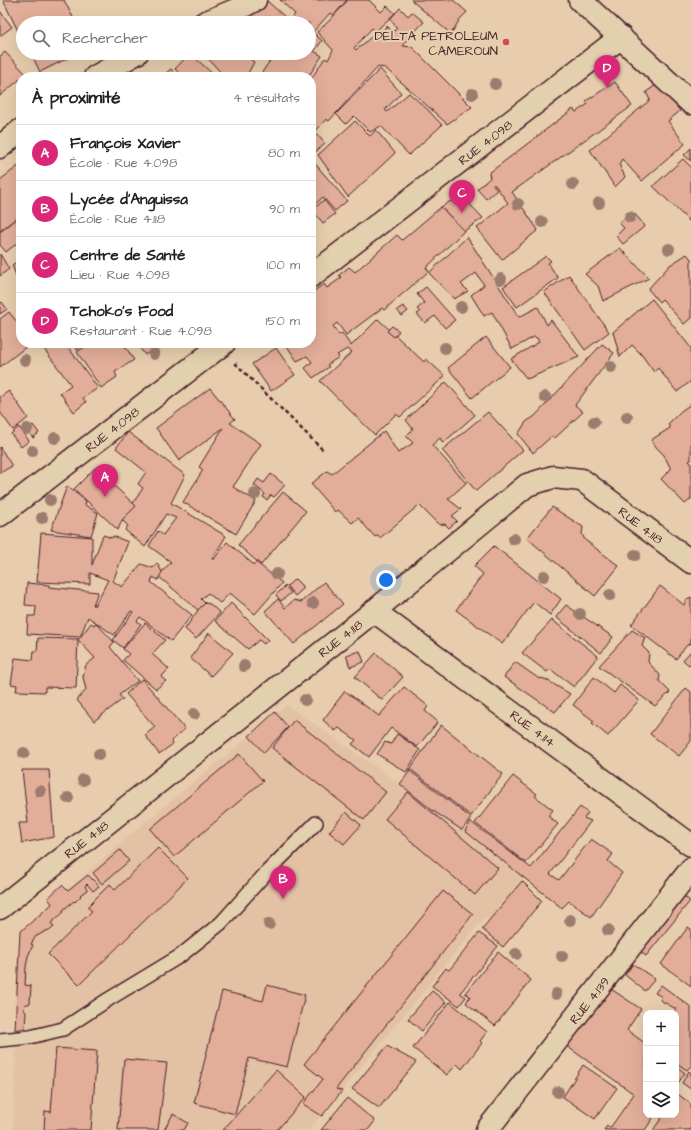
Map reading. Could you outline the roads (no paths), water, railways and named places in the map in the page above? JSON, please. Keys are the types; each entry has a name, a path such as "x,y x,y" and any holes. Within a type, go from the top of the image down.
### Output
{"street":[{"path":"221,16 255,0"},
{"path":"581,0 691,103"},
{"name":"RUE 4.098","path":"316,272 621,37"},
{"path":"104,72 125,60"},
{"path":"0,147 16,134"},
{"name":"RUE 4.098","path":"0,520 217,348"},
{"name":"RUE 4.118","path":"0,908 374,611 527,485 552,477 582,480 691,562"},
{"name":"RUE 4.114","path":"374,611 691,845"},
{"name":"RUE 4.139","path":"487,1130 691,870"}],"lane":[{"path":"0,1040 30,1037 63,1029 180,956 222,923 266,873 316,823"}],"place":[{"name":"DELTA PETROLEUM CAMEROUN","path":"506,42"},
{"name":"Tchoko's Food","path":"607,88"},
{"name":"Centre de Santé","path":"462,213"},
{"name":"François Xavier","path":"105,497"},
{"name":"Lycée d'Anguissa","path":"283,899"}]}
